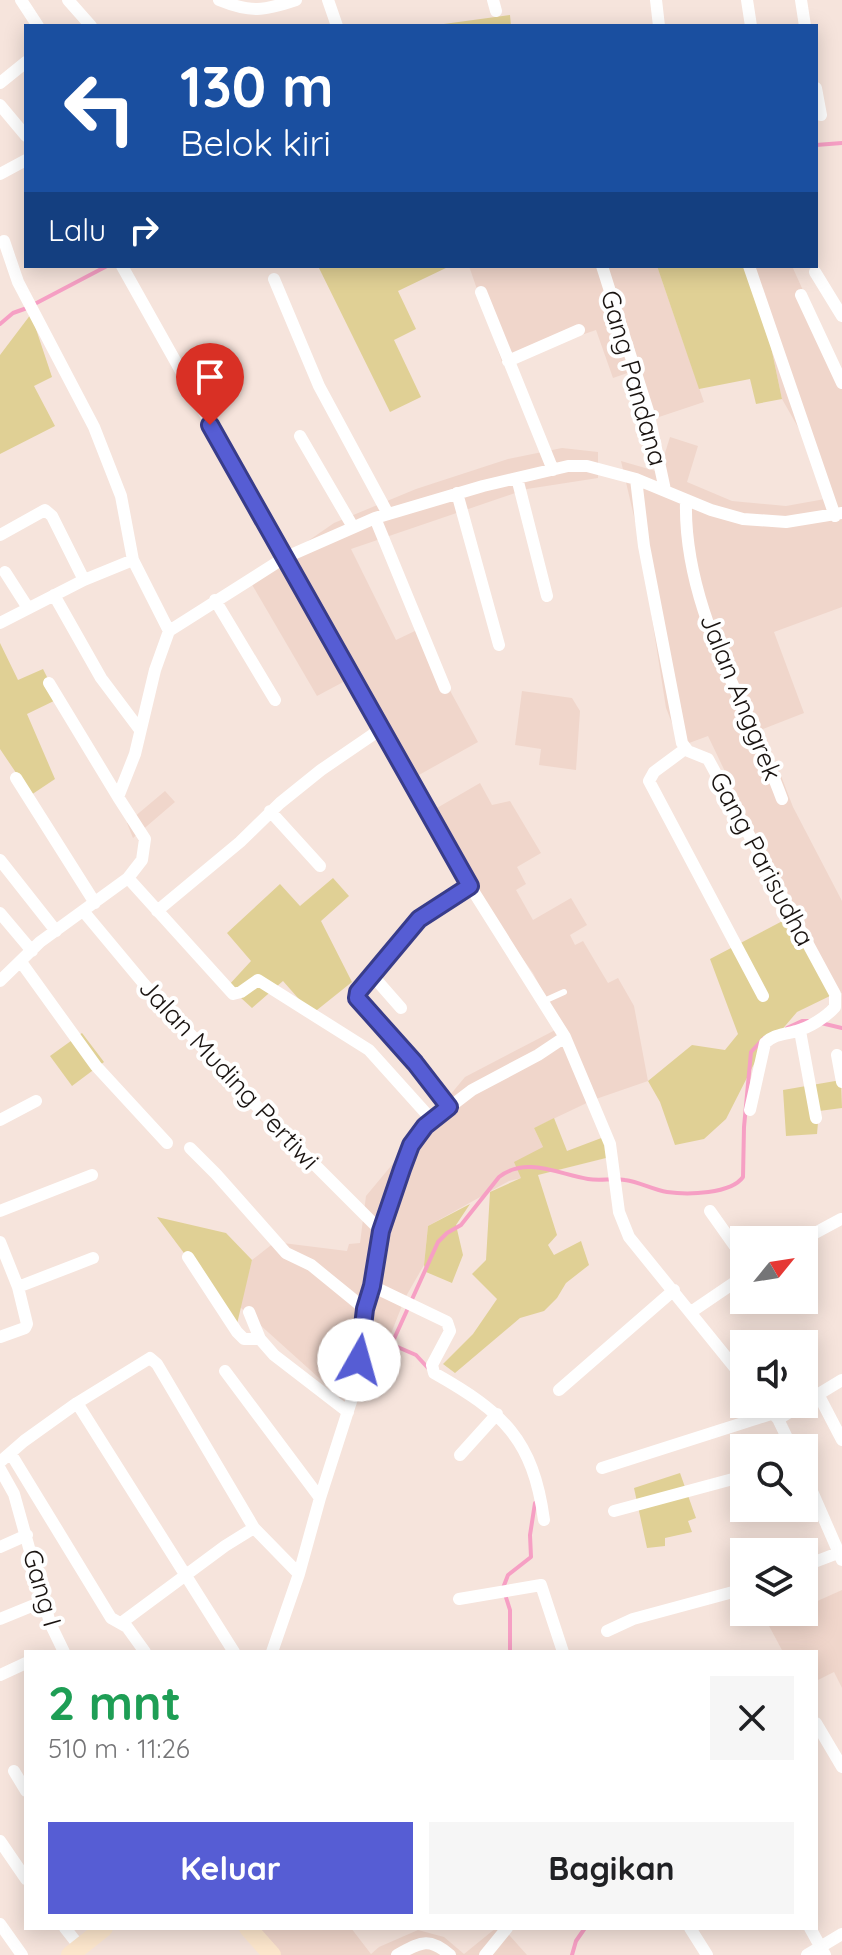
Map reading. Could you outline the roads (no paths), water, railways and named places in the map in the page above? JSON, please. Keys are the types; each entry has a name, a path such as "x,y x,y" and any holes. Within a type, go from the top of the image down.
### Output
{"street":[{"path":"21,0 37,24"},
{"path":"68,0 89,24"},
{"path":"219,0 257,11 296,0"},
{"path":"328,0 336,24"},
{"path":"656,0 659,24"},
{"path":"747,0 751,24"},
{"path":"801,0 805,24"},
{"path":"0,83 24,65"},
{"path":"818,99 821,115"},
{"path":"0,105 24,134"},
{"path":"0,174 24,161"},
{"path":"4,241 18,282 94,427 121,496 133,560 169,631"},
{"path":"123,268 470,886 565,1037 610,1144 619,1212 629,1237 730,1361"},
{"name":"Gang Pandana","path":"603,268 648,411 665,490"},
{"path":"118,797 135,754 155,670 169,631 284,558 375,518 457,493 568,466 587,466 636,479 743,519 786,522 838,515 750,268"},
{"path":"815,272 842,316"},
{"path":"274,279 319,386 388,514"},
{"path":"481,292 553,470"},
{"path":"801,295 842,383"},
{"path":"508,361 579,330"},
{"path":"300,436 353,527"},
{"path":"517,478 547,596"},
{"name":"Gang Parisudha","path":"636,479 648,566 685,749 703,755 715,772 835,994 835,1007 800,1031"},
{"path":"457,493 499,645"},
{"name":"Jalan Anggrek","path":"686,500 689,553 711,629 725,670 782,799"},
{"path":"0,535 45,510 52,516 84,580"},
{"path":"375,518 445,688"},
{"path":"0,623 84,580 133,560"},
{"path":"5,572 28,608"},
{"path":"54,595 101,678 140,730"},
{"path":"215,600 275,700"},
{"path":"0,981 56,931 128,878 142,860 145,839 49,683"},
{"path":"157,911 240,842 270,811 321,770 381,729"},
{"path":"685,749 654,772 649,781 763,996"},
{"path":"16,778 95,903"},
{"path":"270,811 320,866"},
{"path":"0,860 56,931"},
{"path":"128,878 233,994 258,980 369,1050 432,1120"},
{"path":"449,1107 357,998 358,992 419,919 470,886"},
{"name":"Jalan Muding Pertiwi","path":"84,912 144,984 264,1114 381,1231"},
{"path":"0,913 32,951"},
{"path":"21,962 96,1066 167,1143"},
{"path":"372,975 401,1008"},
{"path":"750,1110 765,1043 776,1035 800,1031 816,1118"},
{"path":"273,1650 356,1386 365,1309 381,1231 411,1145 432,1120 472,1090 565,1037"},
{"path":"837,1055 842,1082"},
{"path":"0,1120 36,1101"},
{"path":"190,1148 286,1253 311,1265 365,1309"},
{"path":"0,1211 92,1175"},
{"path":"710,1211 730,1239"},
{"path":"818,1231 841,1219"},
{"path":"0,1242 18,1287 27,1324 25,1328 0,1337"},
{"path":"188,1257 237,1332 244,1339 260,1339"},
{"path":"18,1287 93,1258"},
{"path":"372,1286 447,1322 450,1331 432,1365 434,1373 497,1414 511,1429 529,1461 541,1498 544,1520"},
{"path":"691,1312 730,1286"},
{"path":"559,1390 674,1290"},
{"path":"249,1312 260,1339 286,1366 348,1412"},
{"path":"144,1650 136,1637 111,1618 6,1458 24,1441 77,1403 140,1363 153,1359 254,1528 299,1574"},
{"path":"225,1371 320,1498"},
{"path":"842,1380 818,1394 842,1440"},
{"path":"77,1403 233,1650"},
{"path":"460,1455 497,1414"},
{"path":"602,1468 753,1418"},
{"name":"Gang I","path":"2,1473 14,1494 59,1650"},
{"path":"614,1511 730,1480"},
{"path":"818,1505 840,1556 818,1562"},
{"path":"121,1623 254,1528"},
{"path":"0,1547 27,1535"},
{"path":"459,1599 541,1585 562,1650"},
{"path":"607,1631 633,1619 730,1593"},
{"path":"0,1619 44,1601"},
{"path":"0,1675 24,1664"},
{"path":"818,1726 842,1767"},
{"path":"14,1771 24,1788"},
{"path":"0,1841 24,1876"},
{"path":"0,1924 22,1955"},
{"path":"66,1930 75,1951 101,1930"},
{"path":"250,1930 272,1955"},
{"path":"485,1955 505,1930"},
{"path":"691,1930 707,1955"},
{"path":"811,1930 823,1951"},
{"path":"807,1955 823,1951 842,1934"},
{"path":"397,1955 424,1942 442,1948 450,1955"}],"lane":[{"path":"544,1001 564,992"}],"waterway":[{"path":"818,145 842,143"},
{"path":"0,324 13,313 103,268"},
{"path":"787,1028 808,1021"},
{"path":"821,1023 842,1028"},
{"path":"428,1368 416,1355 393,1345 394,1339 438,1242 461,1225 499,1177 509,1171 531,1167 588,1179 625,1180 676,1193 708,1192 737,1183 743,1177 751,1052 764,1038"},
{"path":"510,1650 510,1610 503,1588 508,1575 531,1557 530,1535 535,1503"},
{"path":"572,1955 584,1930"}]}
